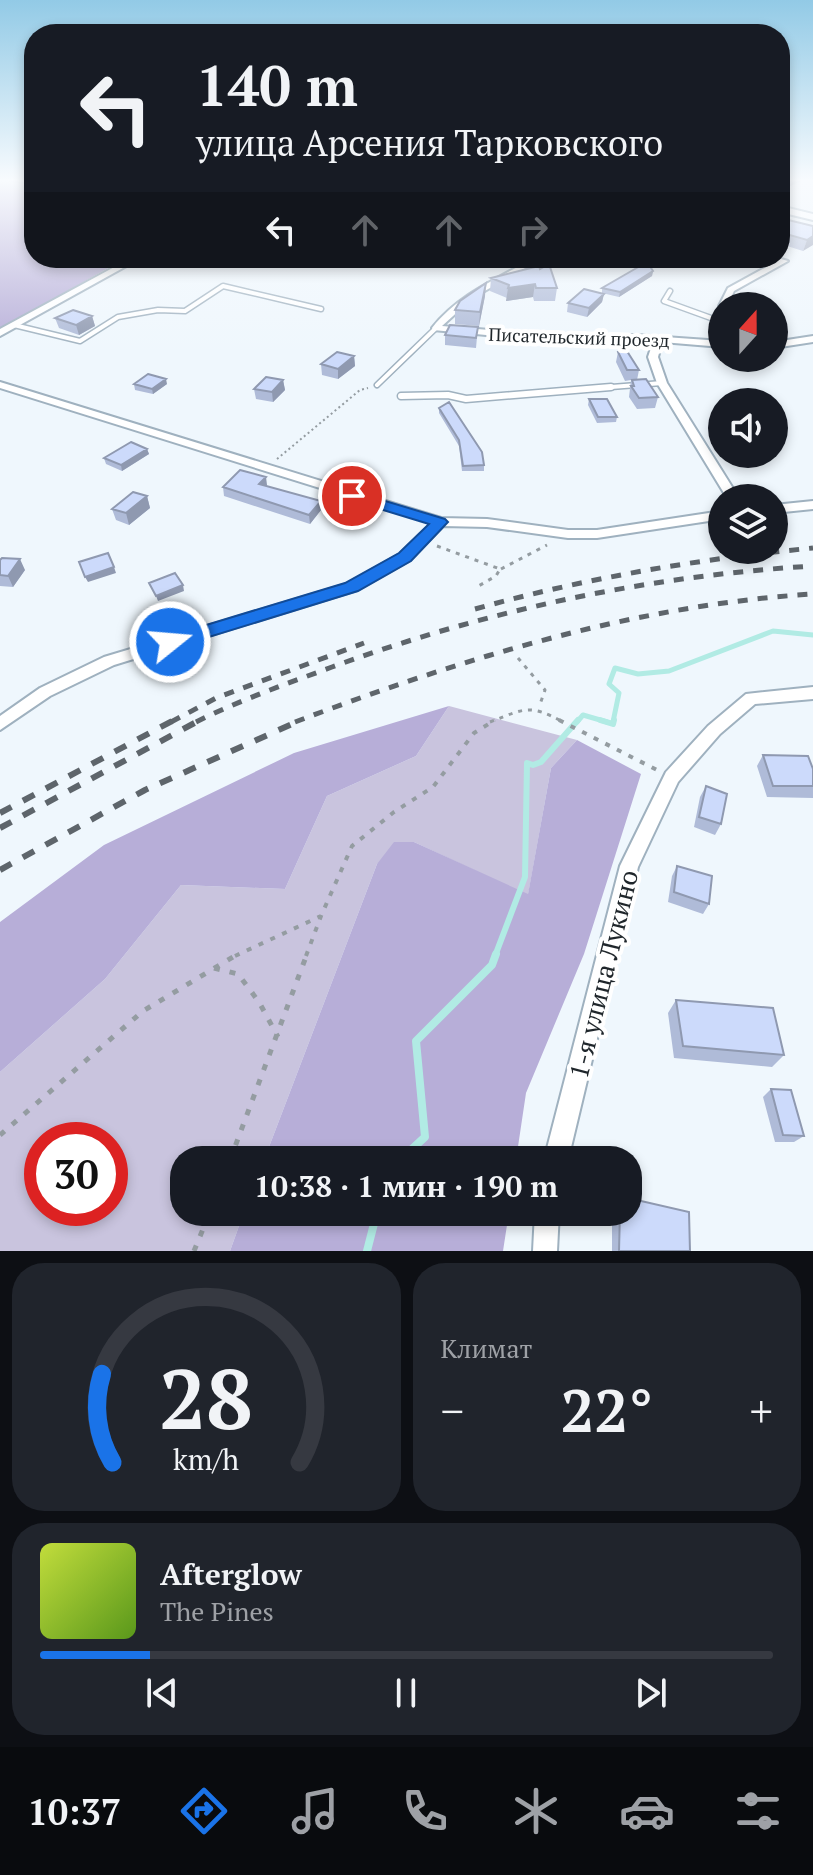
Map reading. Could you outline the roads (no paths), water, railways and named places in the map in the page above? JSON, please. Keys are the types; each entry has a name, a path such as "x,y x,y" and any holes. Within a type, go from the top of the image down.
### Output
{"street":[{"path":"0,333 119,268"},
{"path":"436,328 463,300 490,281 518,268"},
{"path":"730,292 771,268"},
{"name":"Писательский проезд","path":"436,328 562,339 658,339 708,343"},
{"path":"658,339 653,357 662,383 724,484"},
{"path":"788,343 813,339"},
{"path":"0,385 440,522 487,523 568,534 597,534 708,517"},
{"path":"788,508 813,505"},
{"path":"0,724 45,692 109,661 352,587 405,557 440,522"},
{"name":"1-я улица Лукино","path":"559,1146 629,866 672,777 714,730 751,698 813,693"},
{"path":"545,1251 546,1226"}],"lane":[{"path":"14,325 80,341 118,317 158,310 185,311 223,286 321,309"},
{"path":"670,291 664,301 708,317"},
{"path":"377,385 436,328"},
{"path":"401,396 448,395 466,399 662,383"}],"waterway":[{"path":"613,722 619,693 609,684 615,668 638,674 669,671 773,631 813,635"},
{"path":"577,722 583,715 607,722"},
{"path":"495,956 525,877 527,763 533,765 541,762 578,720"},
{"path":"600,720 613,724 614,720"},
{"path":"415,1146 425,1137 416,1041 492,965 496,954"},
{"path":"367,1251 373,1226"}],"railway":[{"path":"475,609 642,571 813,548"},
{"path":"198,721 246,699 332,667 509,613 629,587 813,566"},
{"path":"295,722 421,677 550,638 680,610 813,594"},
{"path":"171,722 216,698 364,643"},
{"path":"0,813 174,720"},
{"path":"0,870 145,790 301,720"},
{"path":"0,828 198,721"}]}
